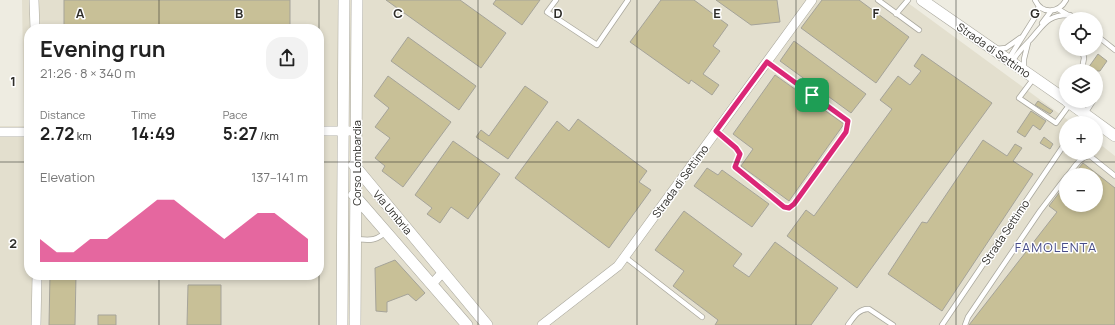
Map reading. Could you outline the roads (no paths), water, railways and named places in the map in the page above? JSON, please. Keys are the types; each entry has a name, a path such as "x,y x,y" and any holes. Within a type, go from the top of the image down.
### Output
{"street":[{"path":"34,0 35,24"},
{"name":"Corso Lombardia","path":"342,325 344,0"},
{"name":"Corso Lombardia","path":"355,325 357,0"},
{"name":"Strada di Settimo","path":"542,325 618,266 812,0"},
{"name":"Strada di Settimo","path":"922,0 1059,96"},
{"path":"344,37 356,37"},
{"name":"Strada di Settimo","path":"1077,108 1115,136"},
{"path":"324,131 356,131"},
{"path":"0,132 24,132"},
{"name":"Via Umbria","path":"343,152 487,325"},
{"name":"Via Umbria","path":"343,183 356,196 467,325"},
{"path":"432,284 443,272"},
{"path":"342,276 355,276"},
{"path":"36,325 37,280"}],"lane":[{"path":"556,0 547,12 597,45 628,0"},
{"path":"878,0 919,30"},
{"path":"896,14 908,0"},
{"path":"1035,0 1039,6 1051,11 1058,9 1066,0"},
{"path":"1010,62 1035,17 1039,6"},
{"path":"1058,9 1064,12"},
{"path":"1010,62 1021,48 1030,40 1051,11"},
{"path":"1040,27 1055,16 1059,16"},
{"path":"991,49 1006,48 1024,35"},
{"path":"1030,40 1024,59 1029,75 1019,98 1056,123 1065,108"},
{"path":"1103,41 1115,50"},
{"path":"716,131 736,148 740,154 735,167 740,172 784,207 789,208 794,204 846,132 848,121 767,62"},
{"path":"1083,116 1088,108"},
{"name":"Strada Settimo","path":"943,323 1059,152"},
{"path":"1073,168 1085,156 1090,156 1115,176"},
{"path":"965,325 968,317 1040,211 1059,186"},
{"path":"355,239 373,240 380,237 386,231"},
{"path":"625,257 702,317"},
{"path":"848,325 855,315 865,309 868,309 893,325"}],"district":[{"name":"FAMOLENTA","path":"1056,247"}]}
